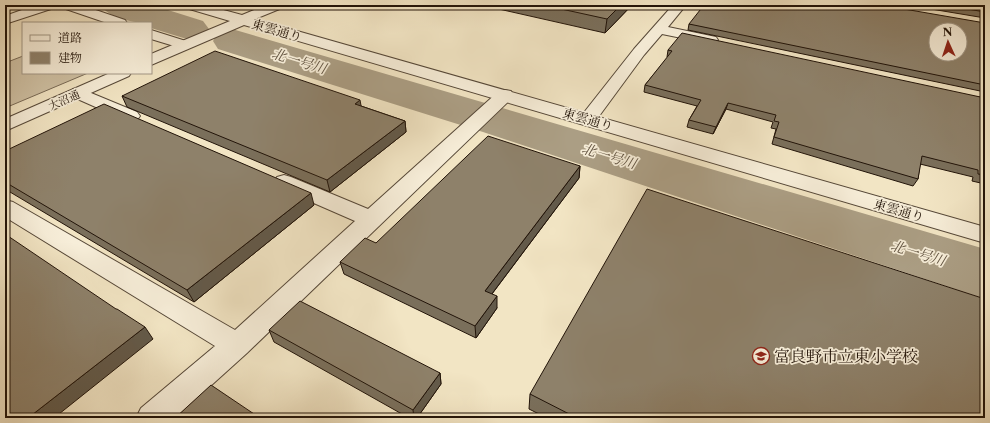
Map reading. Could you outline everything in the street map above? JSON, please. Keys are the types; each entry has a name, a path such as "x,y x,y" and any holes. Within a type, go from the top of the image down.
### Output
{"street":[{"path":"5,20 49,5"},
{"path":"68,5 117,22"},
{"name":"東雲通り","path":"191,5 985,235"},
{"path":"152,60 277,5"},
{"path":"588,119 659,29 680,5"},
{"path":"659,29 729,44"},
{"path":"152,34 184,45"},
{"name":"大沼通","path":"5,126 121,74"},
{"path":"79,93 144,122"},
{"path":"152,418 237,346 505,95"},
{"path":"269,175 371,219"},
{"path":"5,206 237,346"}],"shaded area":[{"path":"22,56 22,74 86,74 5,108 5,63"}],"building":[{"path":"543,5 621,5 607,19"},
{"path":"704,5 881,5 985,23 985,85 689,24"},
{"path":"944,5 985,5 985,12"},
{"path":"682,33 985,98 985,175 978,174 978,170 922,156 918,179 774,137 779,122 774,121 776,115 728,103 716,127 689,120 701,100 645,85 672,51 668,50"},
{"path":"215,51 360,100 355,104 405,121 327,180 122,96"},
{"path":"104,104 311,193 187,290 5,182 5,151"},
{"path":"488,136 580,166 485,291 497,296 475,326 340,262 365,238 376,243"},
{"name":"富良野市立東小学校","path":"647,189 985,299 985,418 577,418 530,394"},
{"path":"5,234 145,327 28,418 5,418"},
{"path":"300,301 440,373 413,410 269,330"},
{"path":"211,385 260,418 175,418"}],"waterway":[{"name":"北一号川","path":"117,5 190,29"},
{"name":"北一号川","path":"232,41 500,122 985,274"}],"place":[{"name":"富良野市立東小学校","path":"761,356"}]}
